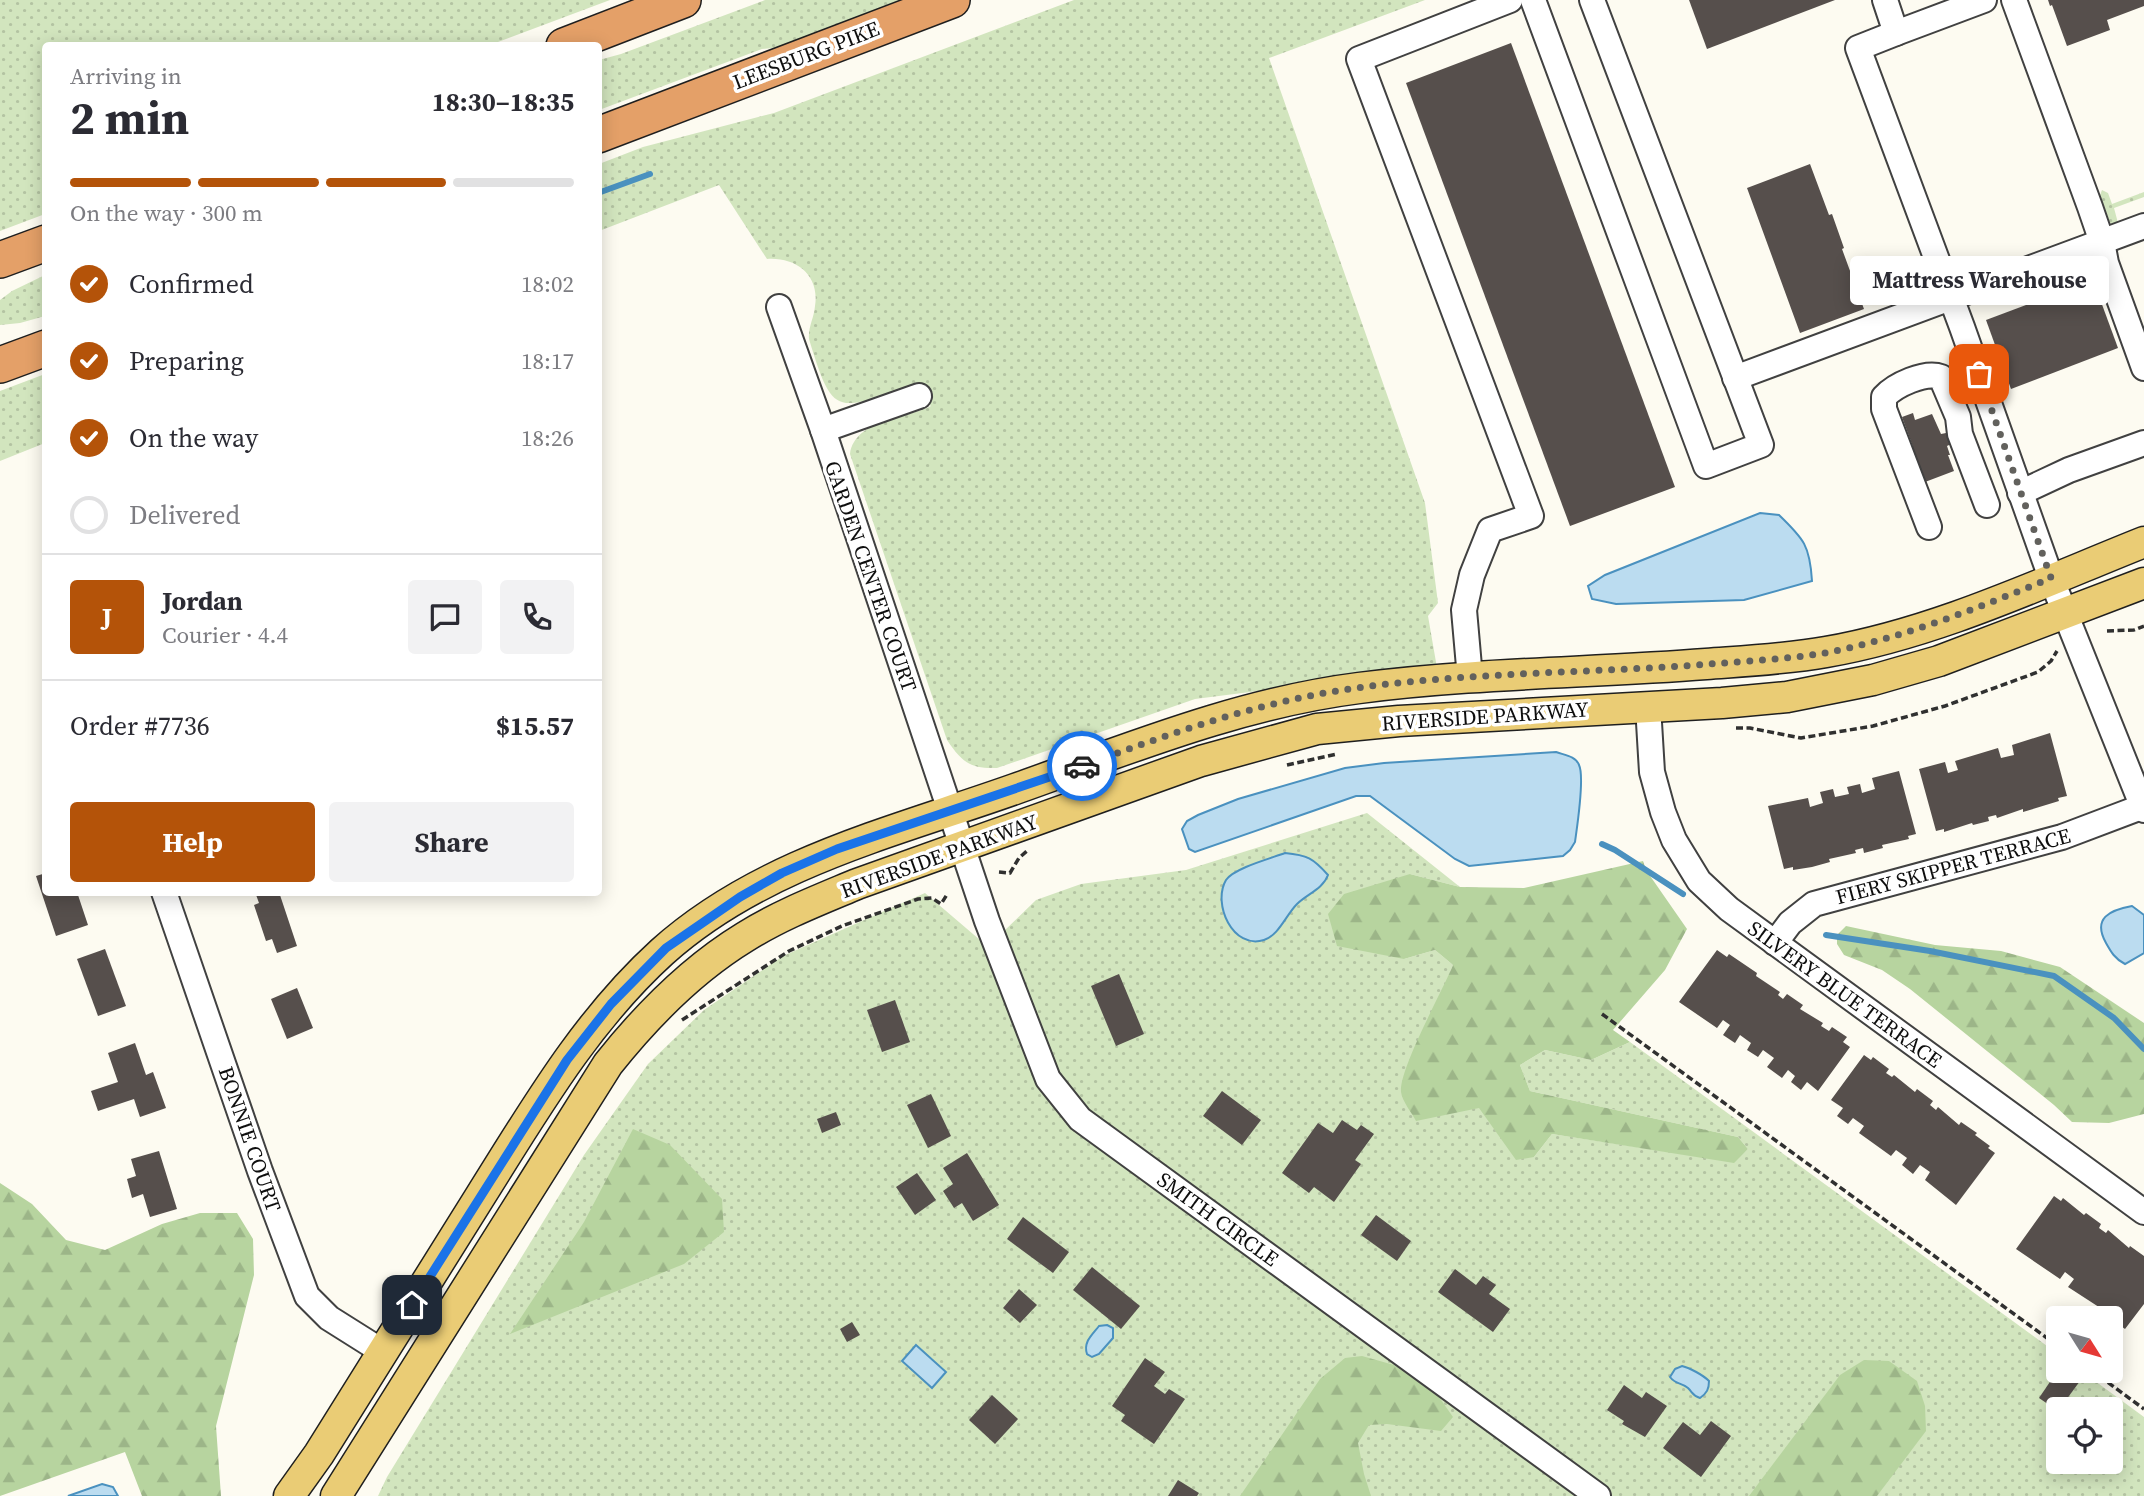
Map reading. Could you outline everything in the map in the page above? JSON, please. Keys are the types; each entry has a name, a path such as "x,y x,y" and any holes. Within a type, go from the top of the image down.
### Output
{"highway":[{"path":"574,42 683,0"},
{"name":"LEESBURG PIKE","path":"602,133 953,0"},
{"path":"0,260 42,244"},
{"path":"0,365 42,349"}],"main road":[{"name":"RIVERSIDE PARKWAY","path":"289,1496 319,1454 567,1060 606,1009 666,948 740,897 782,873 837,849 1173,733 1248,710 1356,688 1470,678 1645,669 1824,653 1894,636 1969,611 2144,542"},
{"name":"RIVERSIDE PARKWAY","path":"336,1496 608,1064 668,996 702,966 746,936 792,912 857,884 1201,761 1317,729 1399,721 1787,697 1873,680 1939,661 2144,583"}],"street":[{"path":"1470,678 1464,610 1472,575 1490,530 1531,516 1359,59 1510,0"},
{"path":"1533,0 1706,466 1761,445 1592,0"},
{"path":"1885,0 1896,33"},
{"path":"1984,0 1858,48 2014,469 2051,578 2144,808"},
{"path":"2014,0 2102,242 2106,262 2144,368"},
{"path":"1735,378 2144,226"},
{"name":"GARDEN CENTER COURT","path":"779,307 964,846"},
{"path":"1929,527 1884,409 1884,397 1891,390 1926,376 1935,374 1941,377 1958,416 1960,434 1987,505"},
{"path":"823,430 919,396"},
{"path":"2020,493 2069,470 2144,443"},
{"name":"SILVERY BLUE TERRACE","path":"1648,706 1652,772 1663,812 1686,863 1699,881 1729,909 2144,1212"},
{"name":"FIERY SKIPPER TERRACE","path":"1775,943 1790,923 1814,904 2062,838 2144,808"},
{"name":"SMITH CIRCLE","path":"964,846 987,921 1035,1049 1048,1079 1080,1119 1598,1496"},
{"name":"BONNIE COURT","path":"165,896 260,1171 307,1296 329,1318 383,1352"}],"path":[{"path":"2107,631 2134,630 2144,626"},
{"path":"1727,729 1750,728 1801,738 1873,726 1945,706 2038,672 2052,661 2057,651"},
{"path":"1280,767 1348,752"},
{"path":"999,872 1010,873 1019,858 1031,849"},
{"path":"674,1025 789,951 842,926 918,899 932,898 941,904 948,893"},
{"path":"1602,1014 2046,1337"},
{"path":"2109,1383 2144,1409"}],"green space":[{"path":"0,0 610,0 498,42 42,42 42,215 0,231"},
{"path":"765,0 910,0 785,47 762,49 602,109 602,59"},
{"path":"1074,0 1425,0 1269,58 1425,503 1438,603 1428,616 1437,668 1195,699 997,768 980,767 962,759 947,740 850,454 854,442 871,427 931,406 910,387 852,403 841,402 832,395 824,383 809,339 816,295 810,277 804,270 787,261 767,259 719,185 602,230 602,163 643,147 774,113"},
{"path":"2102,190 2108,193 2112,204 2144,192 2144,197 2114,208 2118,223 2113,226 2100,195"},
{"path":"42,276 42,317 0,325 0,300"},
{"path":"42,375 42,444 0,461 0,391"},
{"path":"1367,813 1460,887 1410,874 1404,959 1435,950 1453,965 1440,997 1480,1108 1534,1157 1552,1134 1734,1162 1748,1149 1738,1137 1530,1091 1520,1065 1545,1050 1591,1060 1630,1042 2046,1345 2046,1383 2098,1383 2117,1397 2046,1397 2046,1474 2123,1474 2123,1402 2144,1417 2144,1496 378,1496 387,1477 584,1155 648,1064 704,1010 783,956 925,893 980,940 1002,933 1036,900 1081,884 1186,870"},
{"path":"1643,861 1646,870 1687,929 1665,970 1613,1030 1630,1042 1591,1060 1545,1050 1520,1065 1530,1091 1738,1137 1748,1149 1734,1163 1552,1134 1534,1157 1516,1160 1479,1108 1416,1121 1402,1096 1402,1081 1453,965 1435,950 1404,959 1337,946 1328,914 1344,894 1410,874 1460,887 1524,888"},
{"path":"1846,926 1935,945 2001,951 2060,967 2144,1023 2144,1114 2109,1123 2072,1122 1910,989 1882,970 1844,955 1837,944 1837,935"},
{"path":"633,1129 670,1145 722,1199 724,1232 684,1264 510,1334 584,1222"},
{"path":"0,1183 32,1204 66,1240 105,1250 162,1224 200,1213 237,1213 253,1239 254,1275 216,1426 221,1496 142,1496 125,1452 0,1496"},
{"path":"1362,1356 1394,1365 1439,1397 1453,1417 1441,1431 1387,1424 1369,1425 1358,1443 1371,1496 1240,1496 1320,1379 1345,1358"},
{"path":"1864,1360 1889,1361 1917,1381 1925,1406 1926,1431 1877,1496 1749,1496 1840,1375"}],"water":[{"path":"1760,513 1779,515 1800,537 1810,559 1812,581 1744,600 1616,604 1592,599 1588,586 1605,575"},
{"path":"1556,752 1575,760 1581,771 1575,842 1563,856 1469,866 1455,859 1370,796 1356,796 1195,852 1189,849 1182,829 1187,821 1198,815 1238,799 1345,768"},
{"path":"1285,853 1304,856 1314,861 1328,875 1326,880 1297,904 1269,937 1253,941 1243,938 1228,923 1224,912 1222,890 1226,880 1245,868"},
{"path":"2132,906 2144,915 2144,953 2125,964 2116,958 2110,949 2101,927 2102,921 2110,913"},
{"path":"1107,1325 1113,1328 1113,1338 1099,1354 1092,1357 1087,1354 1087,1342 1099,1326"},
{"path":"916,1345 946,1372 932,1388 902,1361"},
{"path":"1682,1366 1709,1381 1707,1391 1700,1398 1670,1377 1675,1369"},
{"path":"102,1484 113,1487 118,1496 68,1496"}],"building":[{"path":"1689,0 1835,0 1707,49"},
{"path":"2048,0 2144,0 2144,6 2107,20 2110,30 2067,46"},
{"path":"1511,43 1675,487 1570,526 1406,83"},
{"path":"1810,164 1829,215 1832,214 1864,309 1800,333 1747,188"},
{"path":"2093,280 2118,348 2011,389 1986,320"},
{"path":"1913,413 1915,420 1932,414 1941,434 1946,433 1951,444 1947,446 1948,455 1954,471 1925,482 1909,448 1913,447 1902,417"},
{"path":"2050,733 2067,796 2023,812 2023,809 1997,818 1996,815 1988,817 1989,821 1944,832 1944,829 1936,831 1919,769 1945,762 1948,773 1958,770 1955,761 1998,748 2001,758 2014,755 2012,745"},
{"path":"1899,771 1916,834 1908,836 1909,839 1882,845 1883,848 1864,853 1863,848 1855,850 1856,853 1829,859 1830,862 1812,867 1784,869 1768,806 1808,798 1810,807 1823,803 1820,792 1833,789 1835,797 1849,794 1847,787 1860,784 1862,793 1875,789 1872,778"},
{"path":"42,874 42,894 36,876"},
{"path":"43,896 78,896 88,925 56,936"},
{"path":"256,896 280,896 297,946 277,953 272,939 266,941 254,905 259,903"},
{"path":"105,949 126,1006 98,1016 77,959"},
{"path":"1717,950 1727,957 1729,954 1757,973 1756,976 1780,992 1778,995 1783,999 1787,994 1803,1005 1800,1009 1823,1023 1821,1026 1829,1031 1832,1027 1847,1037 1843,1042 1850,1047 1818,1091 1807,1082 1801,1090 1791,1082 1795,1076 1788,1070 1782,1078 1767,1067 1774,1058 1763,1050 1758,1057 1747,1050 1751,1043 1740,1035 1735,1043 1723,1035 1730,1025 1723,1020 1717,1028 1679,1002"},
{"path":"1119,974 1144,1034 1116,1046 1091,986"},
{"path":"297,988 313,1028 287,1039 271,999"},
{"path":"895,1000 910,1042 882,1052 867,1010"},
{"path":"135,1043 146,1075 153,1072 166,1108 140,1117 134,1099 98,1111 91,1091 118,1082 108,1053"},
{"path":"1864,1055 1871,1060 1873,1057 1889,1069 1886,1073 1892,1077 1894,1075 1915,1092 1917,1089 1933,1101 1930,1105 1936,1110 1938,1107 1959,1125 1961,1122 1977,1133 1975,1135 1995,1153 1956,1205 1925,1180 1930,1172 1920,1165 1913,1174 1902,1165 1907,1158 1896,1150 1891,1156 1859,1133 1864,1126 1853,1118 1848,1124 1837,1116 1843,1108 1831,1100"},
{"path":"1222,1091 1261,1120 1242,1145 1203,1116"},
{"path":"931,1094 951,1136 928,1148 907,1105"},
{"path":"836,1112 841,1125 822,1133 817,1119"},
{"path":"1342,1120 1357,1130 1361,1125 1374,1134 1355,1160 1361,1164 1334,1202 1314,1187 1309,1193 1282,1173 1318,1123 1333,1133"},
{"path":"159,1151 177,1209 150,1217 143,1194 132,1198 127,1179 136,1176 131,1159"},
{"path":"967,1153 999,1205 973,1221 962,1203 954,1208 943,1191 953,1184 943,1168"},
{"path":"917,1173 936,1200 915,1215 896,1187"},
{"path":"2054,1196 2061,1201 2063,1198 2084,1215 2086,1213 2101,1224 2099,1228 2106,1233 2108,1230 2129,1248 2130,1246 2144,1256 2144,1304 2125,1329 2123,1306 2097,1306 2068,1287 2074,1279 2065,1272 2060,1279 2016,1249"},
{"path":"1376,1215 1411,1241 1397,1261 1361,1235"},
{"path":"1023,1217 1069,1252 1053,1273 1007,1239"},
{"path":"1092,1267 1140,1306 1121,1329 1073,1290"},
{"path":"1455,1269 1476,1285 1483,1276 1496,1285 1489,1294 1510,1309 1493,1332 1438,1292"},
{"path":"1019,1289 1037,1305 1020,1323 1003,1308"},
{"path":"852,1322 860,1335 847,1342 840,1329"},
{"path":"1145,1358 1165,1372 1154,1386 1165,1394 1169,1389 1185,1399 1154,1444 1121,1421 1125,1415 1112,1406"},
{"path":"2049,1383 2079,1383 2068,1397 2046,1397 2046,1403 2039,1398"},
{"path":"1624,1385 1642,1398 1646,1392 1667,1406 1645,1437 1622,1424 1624,1421 1607,1410"},
{"path":"992,1395 1018,1419 995,1444 969,1420"},
{"path":"1711,1421 1731,1436 1701,1477 1663,1448 1683,1422 1700,1435"},
{"path":"1178,1480 1199,1493 1197,1496 1168,1496"}],"waterway":[{"path":"602,192 650,174"},
{"path":"1602,844 1683,894"},
{"path":"1826,935 1930,951 2054,976 2114,1018 2144,1049"}],"way so far":[{"path":"1082,766 1212,720 1281,702 1356,688 1470,678 1633,670 1824,653 1894,636 1969,611 2051,578 1979,374"}],"place":[{"name":"Mattress Warehouse","path":"1979,374"}],"route":[{"path":"412,1305 567,1060 597,1018 666,948 740,897 782,873 837,849 1082,766"}]}
